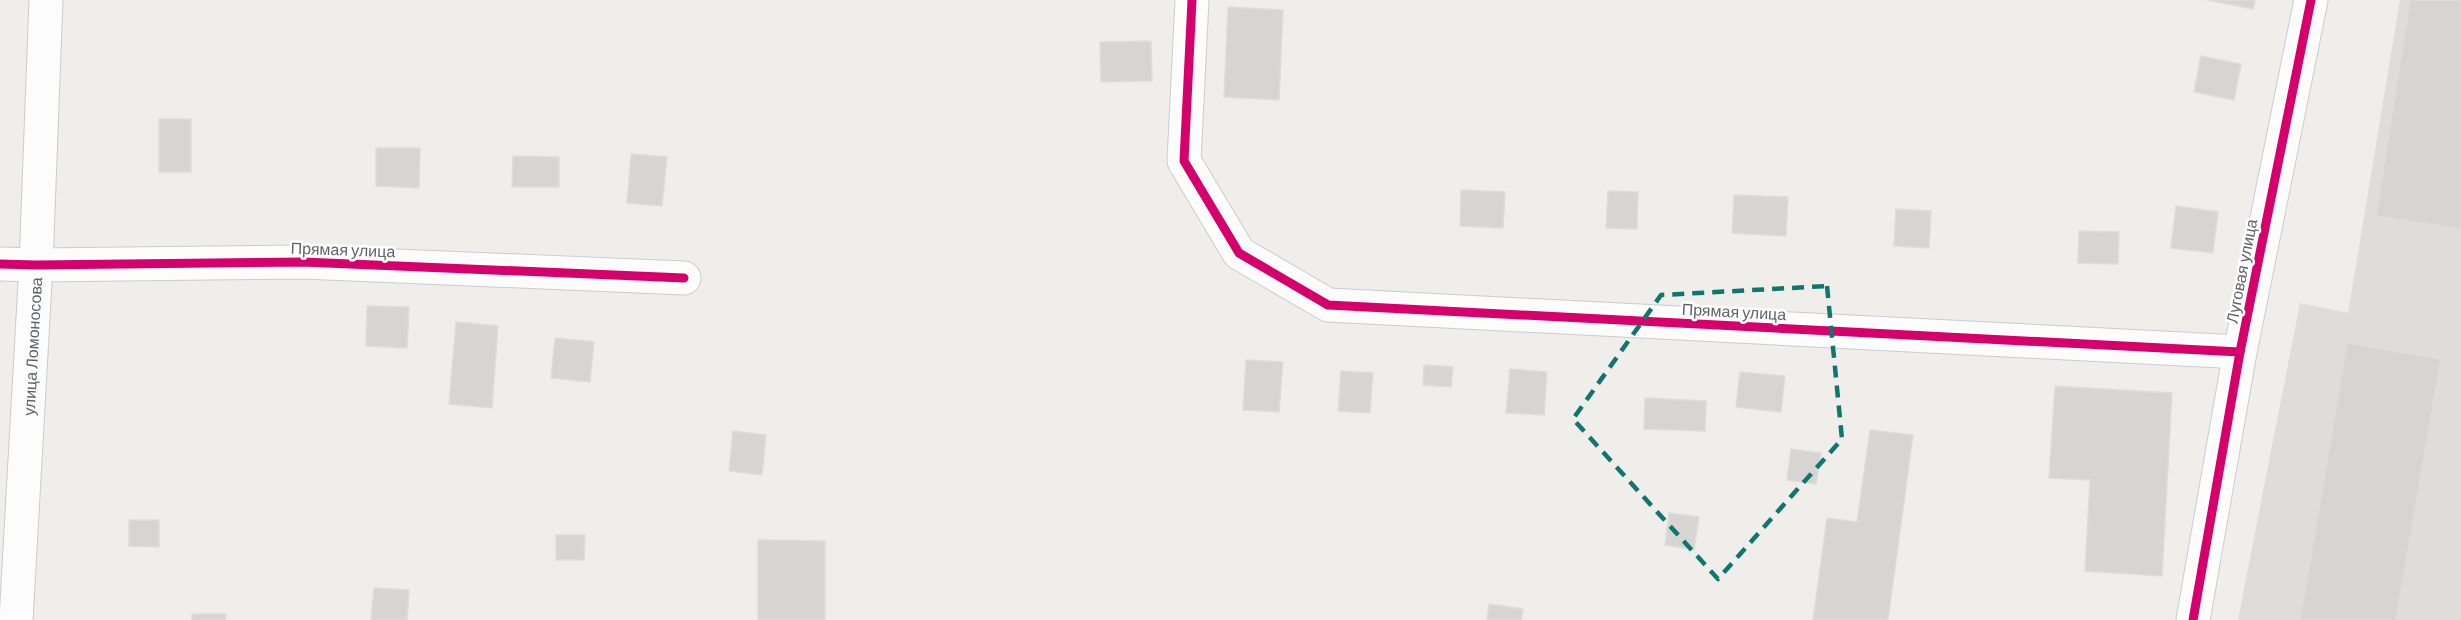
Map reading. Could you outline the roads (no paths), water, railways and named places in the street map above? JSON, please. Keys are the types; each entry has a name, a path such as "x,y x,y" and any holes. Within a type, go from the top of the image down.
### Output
{"street":[{"name":"улица Ломоносова","path":"16,620 36,265 46,0"},
{"name":"Прямая улица","path":"1192,0 1184,160 1239,253 1328,305 2240,352"},
{"name":"Луговая улица","path":"2193,620 2240,352 2311,0"},
{"name":"Прямая улица","path":"0,264 303,262 684,278"}]}
